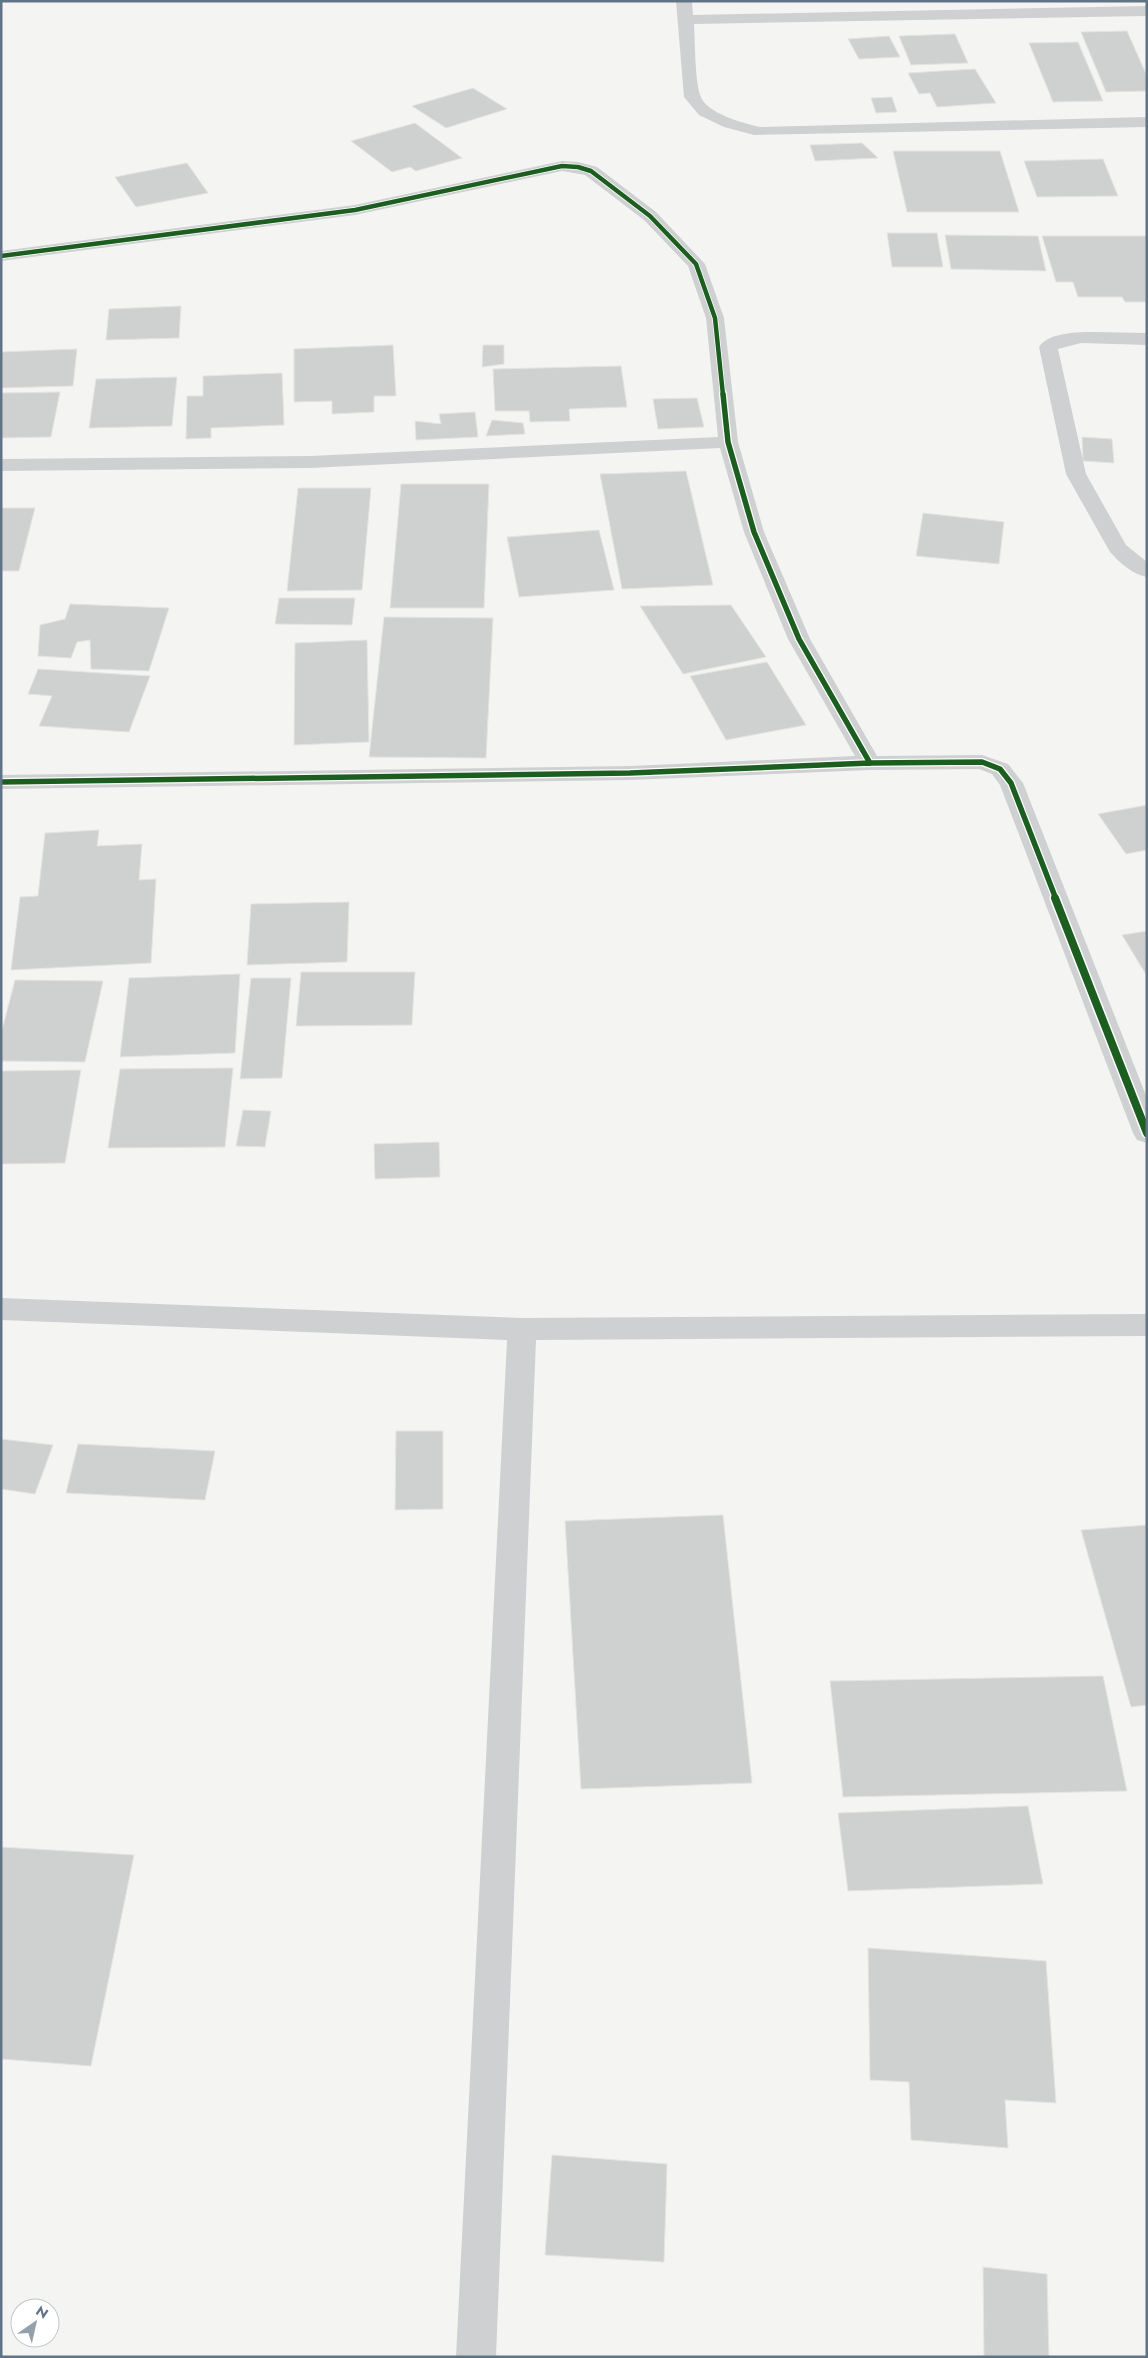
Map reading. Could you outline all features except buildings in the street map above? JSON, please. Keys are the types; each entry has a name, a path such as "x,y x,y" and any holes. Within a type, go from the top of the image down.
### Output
{"street":[{"path":"684,1 692,97 705,112 730,124 760,132 1147,122"},
{"path":"685,20 1147,11"},
{"path":"1,256 355,210 562,166 578,167 591,171 650,216 696,264 715,318 728,442 754,532 799,639 870,763"},
{"path":"1147,338 1069,338 1056,341 1048,347 1076,474 1117,548 1127,558 1147,571"},
{"path":"1,465 310,462 728,442"},
{"path":"1,782 630,773 870,763 982,762 1000,769 1011,783 1147,1133"},
{"path":"1,1309 522,1329 1147,1325"},
{"path":"476,2357 522,1329"}],"cycle path":[{"path":"1,256 355,210 562,166 578,167 591,171 650,216 696,264 715,318 728,442 754,532 799,639 870,763"},
{"path":"1,782 630,773 870,763 982,762 1000,769 1011,783 1147,1133"}]}
